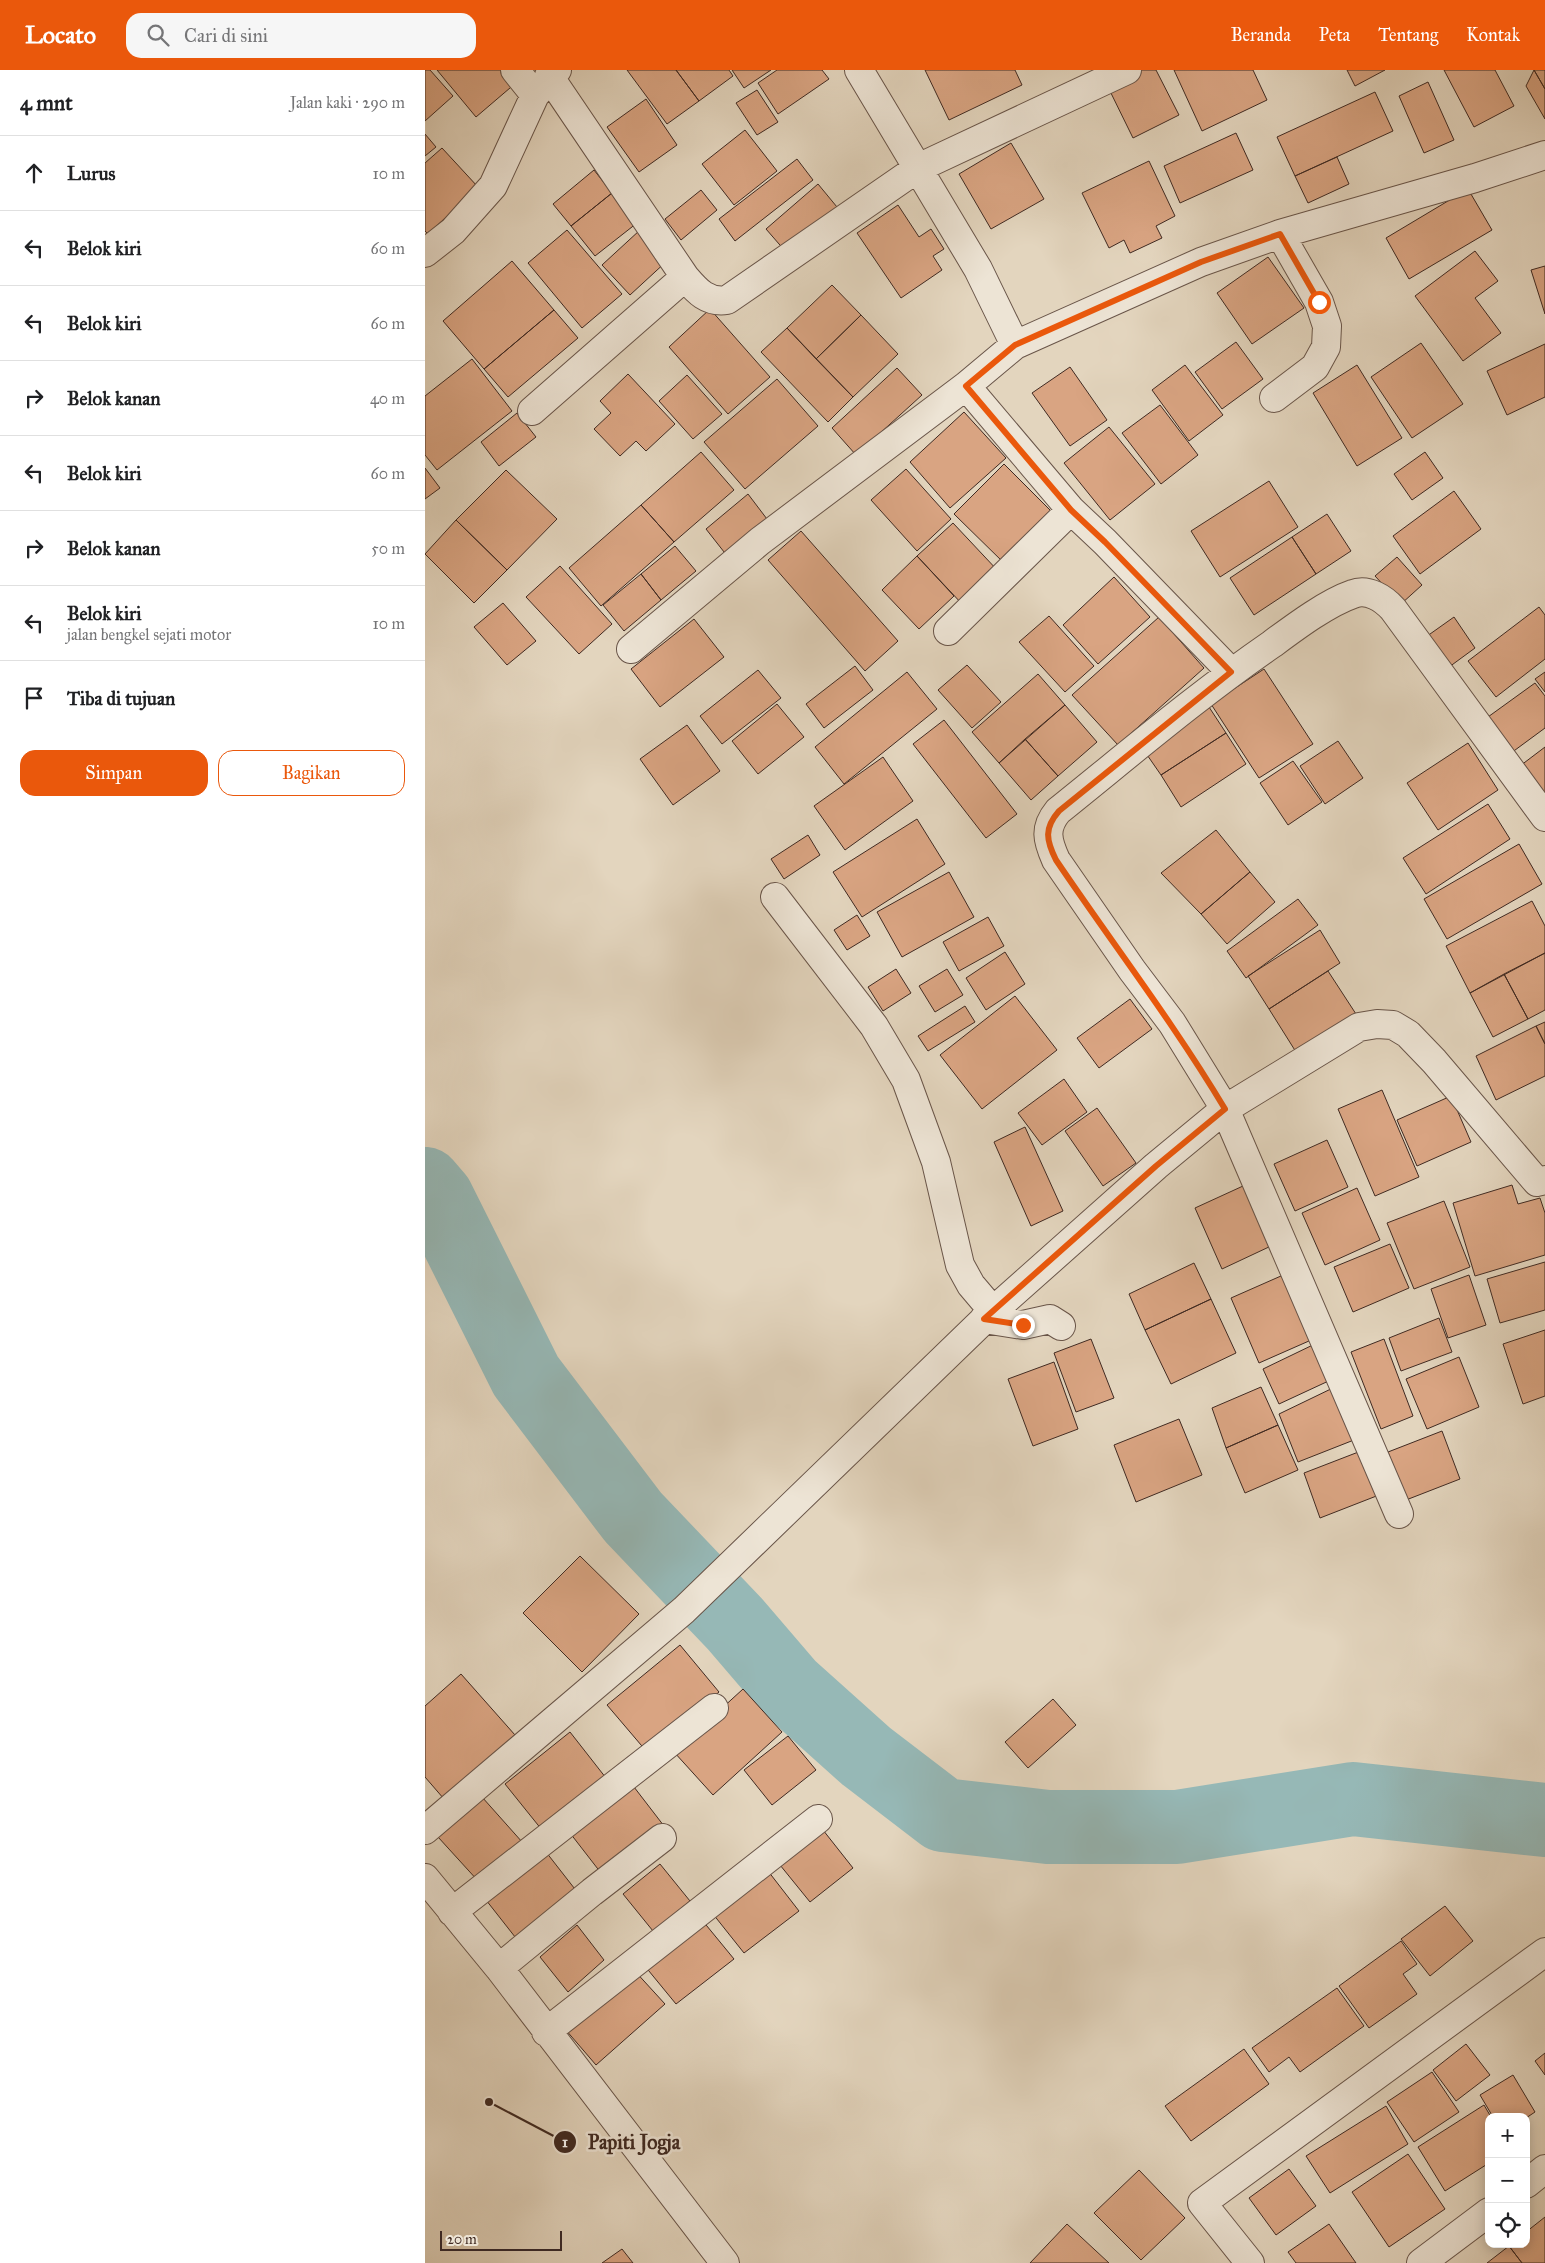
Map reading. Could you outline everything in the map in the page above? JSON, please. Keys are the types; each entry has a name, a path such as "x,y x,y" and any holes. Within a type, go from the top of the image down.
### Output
{"street":[{"path":"515,70 547,80 685,277 699,294 719,301 727,300 918,168 1127,70"},
{"path":"859,70 978,269 1015,345"},
{"path":"425,253 453,231 493,186 547,80"},
{"path":"631,649 760,541 966,386 1015,345 1201,262 1280,234 1475,178 1545,155"},
{"path":"1274,398 1315,367 1326,347 1327,326 1319,302 1280,234"},
{"path":"532,411 685,277"},
{"path":"966,386 1071,510 1105,542 1231,672"},
{"path":"948,632 1071,510"},
{"path":"1399,1514 1225,1109 1172,1023 1132,970 1056,860 1050,848 1048,830 1050,821 1059,811 1231,672 1305,620 1354,593 1368,593 1379,598 1386,602 1398,615 1545,817"},
{"path":"775,898 874,1026 906,1080 936,1162 960,1265 989,1315 1023,1325 1050,1318 1061,1326"},
{"path":"425,1830 684,1610 989,1315 1156,1166 1225,1109 1359,1027 1377,1024 1393,1025 1408,1034 1543,1185"},
{"path":"452,1912 713,1708"},
{"path":"546,2032 818,1819"},
{"path":"499,1968 591,1892 663,1838"},
{"path":"425,1878 499,1968 546,2032 725,2263"},
{"path":"1250,2263 1202,2202 1545,1952"},
{"path":"1530,2181 1545,2169"},
{"path":"1421,2263 1485,2215"}],"building":[{"path":"425,70 430,70 453,96 425,121"},
{"path":"437,70 507,70 517,82 476,117"},
{"path":"627,70 676,70 699,101 667,124"},
{"path":"676,70 729,70 733,76 699,101"},
{"path":"732,70 771,70 744,88"},
{"path":"777,70 822,70 829,79 778,114 758,83"},
{"path":"925,70 1015,70 1022,85 949,120"},
{"path":"1138,70 1156,70 1179,115 1133,138 1107,85"},
{"path":"1174,70 1253,70 1267,100 1202,131"},
{"path":"1347,70 1385,70 1355,86"},
{"path":"1444,70 1495,70 1514,106 1474,127"},
{"path":"1534,70 1545,70 1545,89"},
{"path":"1534,70 1545,89 1545,119 1526,86"},
{"path":"1428,82 1454,140 1424,153 1399,96"},
{"path":"757,90 778,122 757,135 736,103"},
{"path":"1375,92 1393,131 1295,176 1277,137"},
{"path":"646,99 677,145 639,172 607,127"},
{"path":"745,130 777,171 734,205 702,164"},
{"path":"1236,133 1253,170 1180,203 1164,166"},
{"path":"425,134 436,147 425,156"},
{"path":"1011,143 1044,199 991,229 959,174"},
{"path":"442,148 478,187 428,234 425,231 425,163"},
{"path":"1337,157 1349,184 1308,203 1295,176"},
{"path":"797,159 813,180 735,241 719,219"},
{"path":"1149,161 1175,216 1156,226 1162,238 1130,253 1124,240 1109,248 1082,193"},
{"path":"594,170 612,193 571,226 553,204"},
{"path":"818,184 837,207 786,252 766,229"},
{"path":"1468,189 1492,230 1409,279 1386,238"},
{"path":"701,190 717,210 681,240 665,219"},
{"path":"612,193 637,223 595,256 571,226"},
{"path":"898,205 919,237 931,229 944,249 933,256 942,270 901,298 857,233"},
{"path":"567,230 622,294 582,328 528,263"},
{"path":"640,230 668,260 630,295 602,265"},
{"path":"1475,251 1498,281 1475,298 1501,333 1463,361 1415,296"},
{"path":"1268,257 1304,308 1252,344 1217,293"},
{"path":"512,261 554,310 484,369 443,321"},
{"path":"1545,266 1545,314 1531,270"},
{"path":"832,285 861,315 816,359 787,328"},
{"path":"710,309 770,377 728,414 669,347"},
{"path":"554,310 578,338 508,397 484,369"},
{"path":"861,315 898,354 853,397 816,359"},
{"path":"787,328 853,397 828,422 761,352"},
{"path":"1236,342 1263,379 1222,409 1195,372"},
{"path":"1421,343 1463,404 1412,438 1371,377"},
{"path":"1545,344 1545,397 1507,415 1487,371"},
{"path":"472,359 512,411 437,470 425,455 425,396"},
{"path":"1185,365 1223,415 1189,441 1152,390"},
{"path":"1357,365 1402,438 1357,466 1313,393"},
{"path":"1070,367 1107,420 1070,446 1032,393"},
{"path":"897,368 922,395 856,455 832,428"},
{"path":"628,374 675,424 646,451 636,441 620,456 594,429 611,413 600,401"},
{"path":"687,375 722,414 693,439 659,401"},
{"path":"777,379 818,426 745,489 704,442"},
{"path":"1160,405 1198,455 1161,484 1122,433"},
{"path":"964,412 1006,458 950,508 910,462"},
{"path":"517,413 536,437 499,466 481,442"},
{"path":"1109,427 1155,484 1110,520 1064,463"},
{"path":"701,452 734,490 674,542 641,505"},
{"path":"1425,452 1443,478 1412,500 1394,474"},
{"path":"1004,464 1055,515 1005,564 954,514"},
{"path":"425,468 440,488 425,499"},
{"path":"906,469 951,519 917,551 871,500"},
{"path":"506,470 557,519 507,570 456,520"},
{"path":"1269,481 1298,527 1220,577 1191,531"},
{"path":"1454,491 1481,529 1420,574 1393,536"},
{"path":"748,494 770,523 728,557 706,529"},
{"path":"641,505 674,542 601,606 569,568"},
{"path":"1327,514 1351,551 1316,574 1292,537"},
{"path":"456,520 507,570 474,603 425,554"},
{"path":"953,523 999,572 963,605 917,556"},
{"path":"801,531 898,641 865,671 768,560"},
{"path":"1292,537 1316,574 1254,615 1230,578"},
{"path":"675,546 696,571 661,600 641,574"},
{"path":"917,556 954,596 919,629 882,590"},
{"path":"1397,557 1422,585 1401,604 1375,576"},
{"path":"560,566 612,624 579,654 526,597"},
{"path":"641,574 661,600 624,631 603,605"},
{"path":"1114,577 1150,617 1098,664 1063,625"},
{"path":"503,603 536,641 507,665 474,627"},
{"path":"1539,607 1545,615 1545,659 1496,697 1468,661"},
{"path":"1049,616 1094,666 1065,692 1019,642"},
{"path":"1159,617 1204,668 1118,745 1072,695"},
{"path":"1454,617 1475,648 1445,670 1423,639"},
{"path":"694,619 724,657 660,707 631,669"},
{"path":"967,665 1001,702 972,728 938,690"},
{"path":"855,666 873,690 824,728 806,704"},
{"path":"1264,669 1313,744 1259,778 1211,704"},
{"path":"758,670 781,698 722,744 700,716"},
{"path":"907,672 937,709 844,784 815,747"},
{"path":"1545,672 1545,692 1535,679"},
{"path":"1038,674 1065,705 999,763 972,732"},
{"path":"1535,683 1545,696 1545,728 1507,756 1481,722"},
{"path":"777,704 804,737 758,774 732,741"},
{"path":"1065,705 1097,742 1058,776 1025,739"},
{"path":"1209,707 1226,733 1161,775 1143,749"},
{"path":"944,720 1017,814 986,838 913,744"},
{"path":"687,725 720,771 673,805 640,759"},
{"path":"1226,733 1246,764 1181,807 1161,775"},
{"path":"1025,739 1058,776 1031,800 999,763"},
{"path":"1338,741 1363,778 1325,804 1300,766"},
{"path":"1468,743 1498,790 1438,830 1407,783"},
{"path":"1545,747 1545,805 1516,769"},
{"path":"883,757 913,801 845,850 814,806"},
{"path":"1293,761 1322,802 1288,825 1260,783"},
{"path":"1488,804 1510,839 1426,894 1403,858"},
{"path":"917,819 945,864 862,917 833,872"},
{"path":"1216,830 1250,872 1201,914 1161,873"},
{"path":"808,835 820,855 784,879 771,859"},
{"path":"1519,844 1542,884 1447,939 1424,899"},
{"path":"949,872 974,917 902,957 877,912"},
{"path":"1250,872 1275,902 1227,944 1201,914"},
{"path":"1298,899 1318,925 1246,978 1227,951"},
{"path":"1532,901 1545,926 1545,953 1470,993 1446,946"},
{"path":"857,915 870,936 847,950 834,930"},
{"path":"988,917 1004,946 959,971 943,942"},
{"path":"1320,930 1340,963 1269,1009 1248,976"},
{"path":"1005,952 1025,984 986,1010 966,978"},
{"path":"1545,953 1545,1010 1528,1019 1504,974"},
{"path":"896,969 911,993 883,1011 868,987"},
{"path":"947,969 963,995 935,1012 919,986"},
{"path":"1328,971 1356,1014 1296,1052 1269,1009"},
{"path":"1504,974 1528,1019 1493,1037 1470,993"},
{"path":"1015,996 1057,1050 982,1109 940,1055"},
{"path":"1130,999 1152,1029 1099,1068 1077,1038"},
{"path":"965,1006 975,1022 928,1051 918,1036"},
{"path":"1545,1022 1545,1044 1536,1026"},
{"path":"1536,1026 1545,1044 1545,1076 1496,1100 1476,1056"},
{"path":"1064,1079 1087,1112 1042,1145 1018,1113"},
{"path":"1382,1090 1419,1177 1375,1196 1338,1109"},
{"path":"1451,1096 1471,1142 1417,1166 1397,1120"},
{"path":"1097,1108 1136,1163 1103,1186 1065,1131"},
{"path":"1025,1127 1063,1211 1031,1226 994,1142"},
{"path":"1327,1140 1348,1187 1295,1211 1274,1164"},
{"path":"1512,1185 1518,1204 1540,1198 1545,1213 1545,1255 1475,1276 1453,1203"},
{"path":"1243,1186 1271,1246 1222,1269 1195,1208"},
{"path":"1357,1188 1380,1240 1325,1265 1302,1213"},
{"path":"1444,1201 1470,1267 1414,1289 1387,1223"},
{"path":"1390,1244 1409,1288 1353,1312 1334,1267"},
{"path":"1545,1262 1545,1310 1500,1323 1487,1279"},
{"path":"1194,1263 1211,1299 1145,1330 1129,1294"},
{"path":"1290,1272 1318,1337 1259,1363 1231,1298"},
{"path":"1469,1275 1486,1325 1448,1338 1431,1289"},
{"path":"1211,1299 1236,1353 1171,1384 1145,1330"},
{"path":"1439,1318 1452,1352 1401,1371 1389,1338"},
{"path":"1545,1330 1545,1396 1523,1404 1503,1344"},
{"path":"1091,1339 1114,1398 1076,1412 1054,1353"},
{"path":"1384,1339 1413,1416 1381,1429 1351,1352"},
{"path":"1319,1342 1335,1378 1279,1404 1263,1369"},
{"path":"1459,1357 1479,1407 1427,1429 1406,1379"},
{"path":"1054,1362 1078,1429 1033,1446 1008,1379"},
{"path":"1337,1386 1359,1438 1298,1462 1279,1414"},
{"path":"1261,1387 1278,1425 1226,1448 1212,1408"},
{"path":"1179,1419 1202,1475 1136,1502 1114,1445"},
{"path":"1278,1425 1298,1470 1245,1493 1226,1448"},
{"path":"1442,1431 1460,1479 1406,1500 1388,1452"},
{"path":"1361,1451 1379,1495 1320,1518 1304,1473"},
{"path":"580,1556 639,1614 582,1672 523,1613"},
{"path":"680,1645 719,1692 647,1752 607,1705"},
{"path":"461,1674 515,1735 444,1799 425,1777 425,1706"},
{"path":"743,1689 782,1732 713,1795 674,1752"},
{"path":"1053,1699 1076,1725 1028,1768 1005,1742"},
{"path":"570,1732 606,1778 542,1830 505,1784"},
{"path":"788,1736 816,1770 772,1805 744,1770"},
{"path":"634,1787 664,1826 601,1873 570,1833"},
{"path":"482,1797 523,1843 479,1882 438,1837"},
{"path":"823,1830 853,1868 810,1902 780,1865"},
{"path":"546,1852 578,1893 519,1942 486,1900"},
{"path":"660,1864 690,1901 653,1931 623,1894"},
{"path":"768,1871 799,1911 744,1953 713,1914"},
{"path":"1445,1906 1473,1941 1430,1976 1401,1939"},
{"path":"702,1920 734,1959 676,2004 644,1965"},
{"path":"577,1925 604,1960 568,1992 540,1957"},
{"path":"1401,1941 1417,1964 1403,1974 1417,1994 1369,2028 1339,1986"},
{"path":"633,1969 665,2004 596,2065 565,2029"},
{"path":"1337,1988 1364,2026 1300,2072 1289,2057 1269,2072 1252,2048"},
{"path":"1466,2044 1490,2075 1456,2101 1433,2070"},
{"path":"1244,2049 1269,2084 1191,2141 1165,2106"},
{"path":"1545,2053 1545,2075 1535,2061"},
{"path":"1432,2072 1459,2112 1414,2142 1387,2102"},
{"path":"1513,2075 1535,2112 1530,2115 1530,2113 1491,2113 1480,2095"},
{"path":"1484,2105 1489,2113 1485,2113 1485,2166 1445,2191 1418,2147"},
{"path":"1386,2106 1408,2144 1330,2193 1306,2156"},
{"path":"1408,2154 1445,2209 1389,2247 1352,2192"},
{"path":"1289,2169 1316,2206 1276,2235 1249,2198"},
{"path":"1139,2170 1185,2218 1141,2260 1094,2213"},
{"path":"1545,2217 1545,2263 1522,2263 1511,2248 1530,2248 1530,2229"},
{"path":"1067,2224 1109,2263 1030,2263"},
{"path":"1329,2224 1356,2263 1296,2263 1288,2252"},
{"path":"1506,2248 1511,2248 1522,2263 1487,2263"},
{"path":"622,2249 633,2263 602,2263"}],"waterway":[{"path":"425,1184 437,1198 526,1376 633,1517 735,1624 789,1687 866,1756 943,1815 1048,1827 1177,1827 1353,1799 1545,1820"}],"place":[{"name":"Papiti Jogja","path":"489,2102"}],"route":[{"path":"1023,1325 984,1319 1156,1166 1225,1109 1172,1023 1132,970 1056,860 1050,848 1048,830 1050,821 1059,811 1231,672 1105,542 1071,510 966,386 1015,345 1201,262 1280,234 1319,302"}]}
